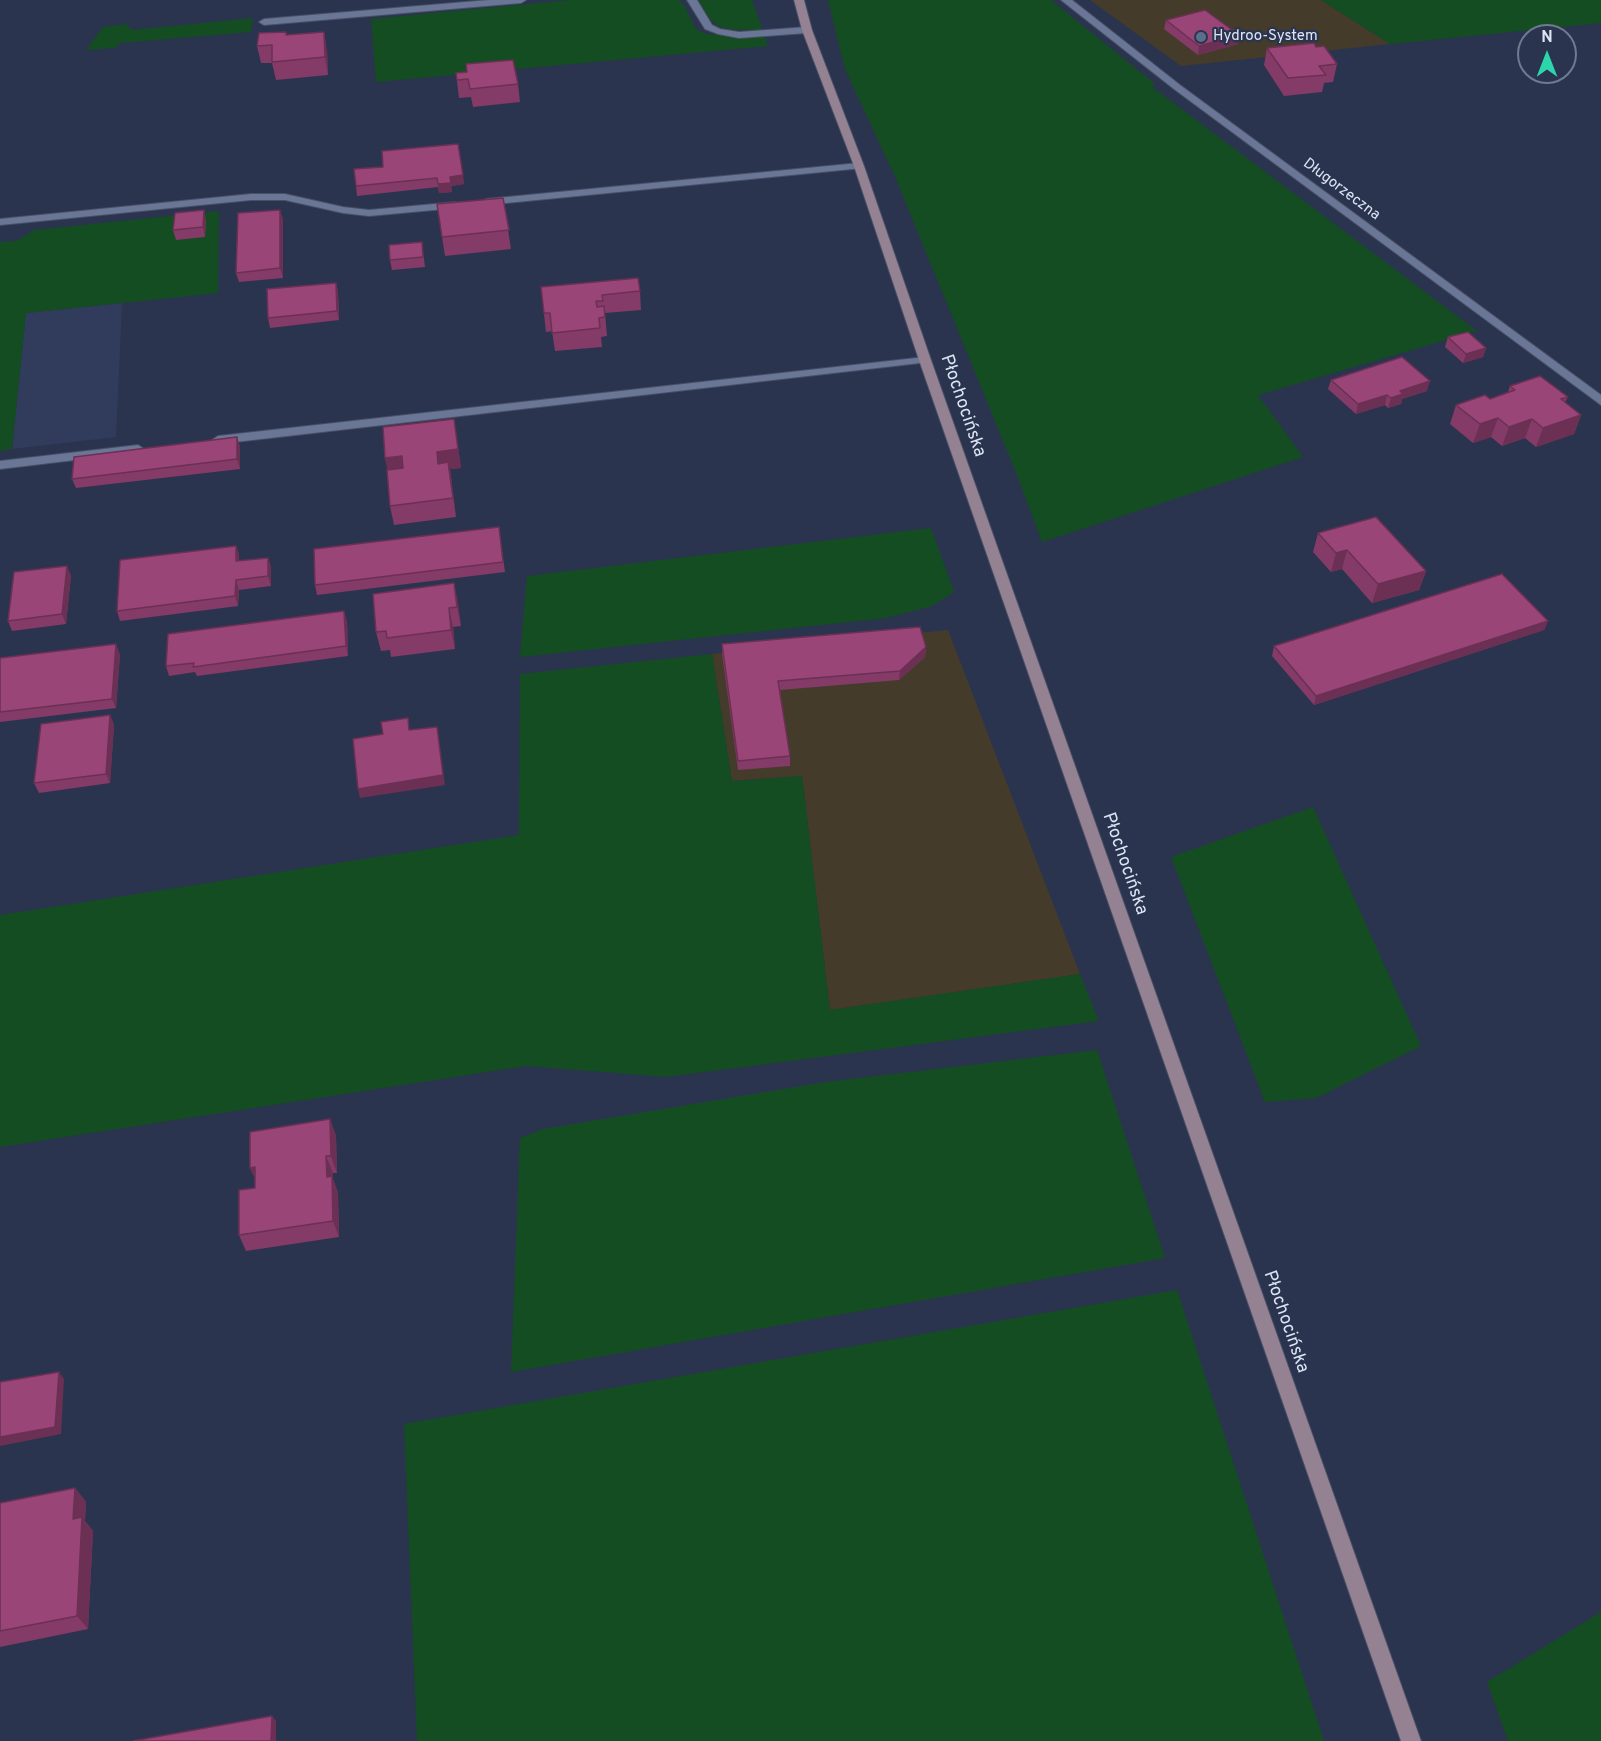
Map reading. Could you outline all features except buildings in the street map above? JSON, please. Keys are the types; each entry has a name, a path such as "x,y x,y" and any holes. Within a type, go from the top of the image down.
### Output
{"main road":[{"name":"Płochocińska","path":"799,0 807,30 859,166 925,360 1411,1741"}],"street":[{"path":"264,22 520,0"},
{"path":"692,0 708,27 718,32 739,35 807,30"},
{"name":"Długorzeczna","path":"1066,0 1177,87 1601,401"},
{"path":"476,203 859,166"},
{"path":"0,222 251,197 285,197 343,210 369,213 464,204"},
{"path":"201,442 925,360"},
{"path":"0,465 153,447"}],"shaded area":[{"path":"1090,0 1321,0 1390,44 1181,66"},
{"path":"122,303 116,437 12,449 26,313"},
{"path":"948,630 1080,974 830,1010 802,776 732,781 712,654"}],"green space":[{"path":"571,0 678,0 684,5 696,29 705,34 765,37 768,46 376,82 371,19"},
{"path":"699,0 752,0 763,31 728,29 716,25 704,11"},
{"path":"828,0 1051,0 1155,84 1152,87 1477,331 1258,395 1303,457 1042,542 1015,470 896,179 845,69"},
{"path":"1321,0 1601,0 1601,23 1577,25 1517,24 1517,31 1390,44"},
{"path":"253,18 251,32 120,43 115,48 86,50 103,27 126,24 132,30"},
{"path":"219,211 218,293 26,313 12,449 0,451 0,242 17,241 34,230"},
{"path":"931,528 954,592 932,606 886,618 520,657 527,576"},
{"path":"712,654 732,781 802,776 830,1010 1080,974 1099,1021 666,1077 526,1066 0,1147 0,915 519,835 520,674"},
{"path":"1313,807 1421,1046 1316,1098 1265,1102 1171,857"},
{"path":"1097,1050 1165,1258 511,1372 520,1138 543,1129 826,1082"},
{"path":"1177,1290 1324,1741 417,1741 404,1424"},
{"path":"1601,1612 1601,1741 1508,1741 1487,1682"}],"place":[{"name":"Hydroo-System","path":"1201,37"}]}
